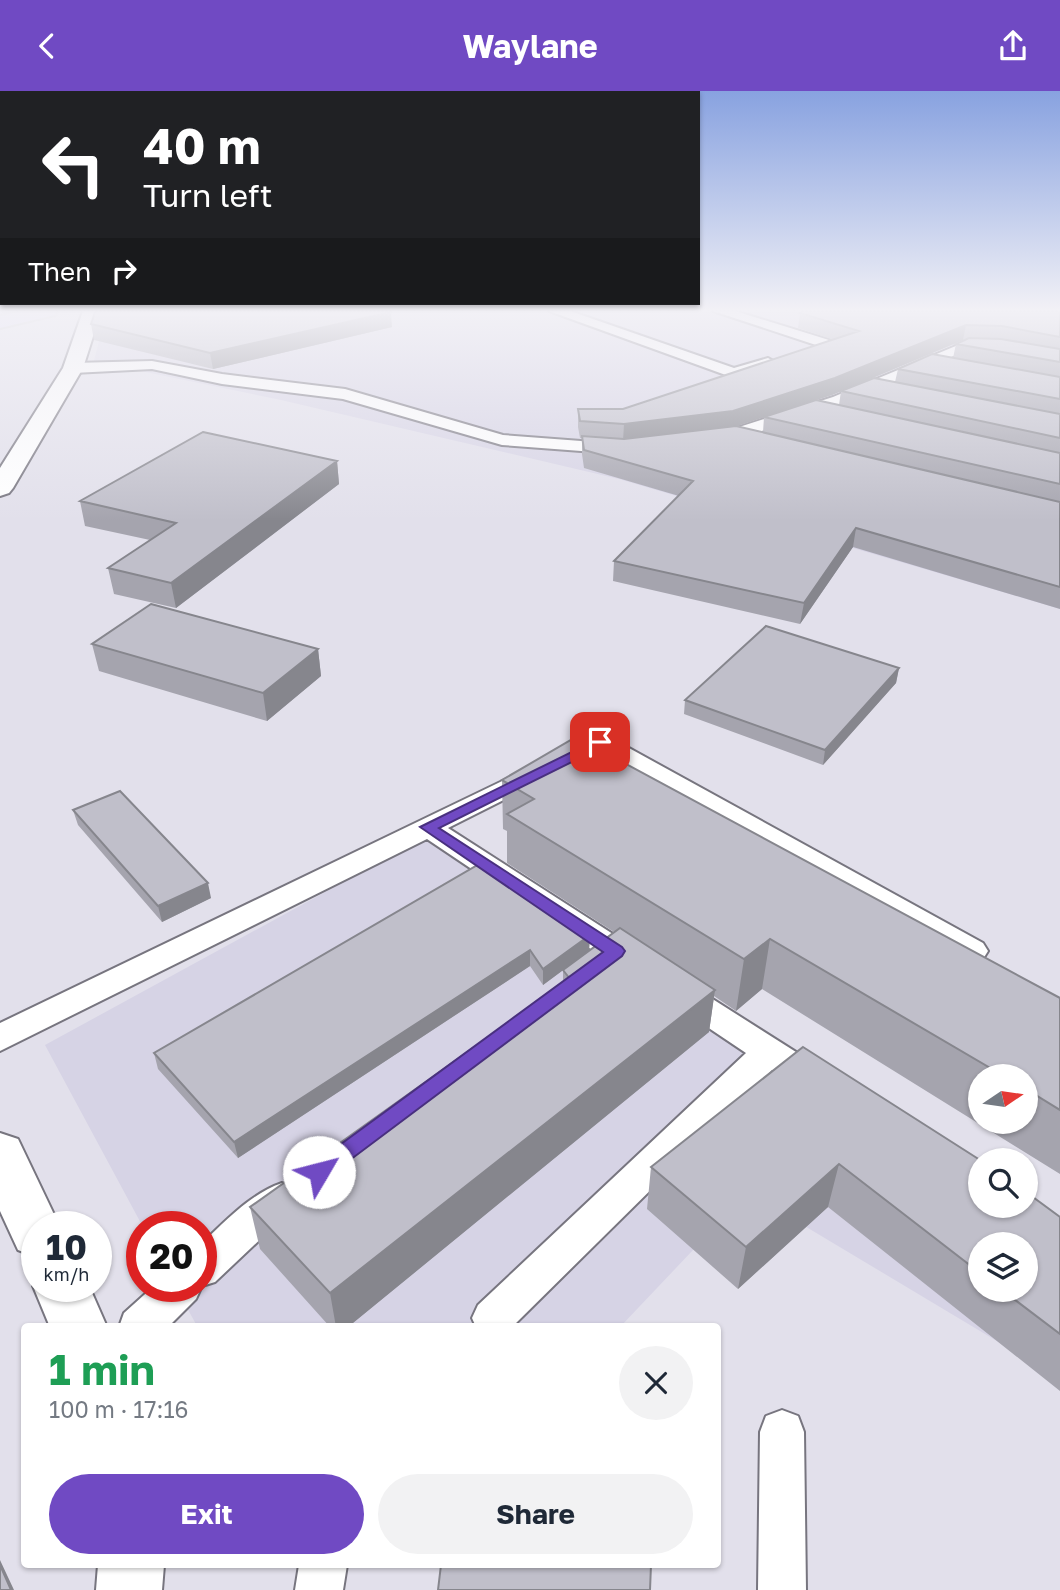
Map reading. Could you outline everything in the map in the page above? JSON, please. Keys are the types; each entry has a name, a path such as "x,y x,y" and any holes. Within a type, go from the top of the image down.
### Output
{"street":[{"path":"0,488 65,381"},
{"path":"0,1154 26,1211"},
{"path":"68,1302 77,1323"},
{"path":"129,1590 131,1568"}],"lane":[{"path":"238,381 345,394 502,440 637,448"},
{"path":"706,441 734,436 883,381"},
{"path":"869,387 897,392"},
{"path":"810,409 850,418"},
{"path":"734,436 762,442"},
{"path":"0,1038 600,742 1000,967"},
{"path":"428,827 605,959 769,1052 836,1095"},
{"path":"493,1318 769,1052"},
{"path":"217,1254 255,1219 310,1178"},
{"path":"143,1323 165,1302"},
{"path":"782,1433 782,1590"},
{"path":"319,1590 323,1568"}],"shaded area":[{"path":"189,381 1060,381 1060,609 619,479"},
{"path":"426,837 968,1198 968,1218 1001,1218 1026,1232 968,1232 968,1302 1038,1302 1038,1239 1060,1251 1060,1379 748,1192 624,1323 195,1323 184,1302 217,1302 217,1211 134,1211 45,1045"}],"building":[{"path":"708,381 826,381 733,411 624,424 580,421 578,409 623,409"},
{"path":"867,381 889,381 1060,414 1060,438 841,391"},
{"path":"963,381 1060,381 1060,399"},
{"path":"816,400 1060,453 1060,484 764,417"},
{"path":"736,426 1060,502 1060,587 856,528 804,603 614,561 693,481 584,450 582,436 624,439"},
{"path":"203,432 337,461 171,583 108,568 176,523 80,501"},
{"path":"151,604 318,649 263,693 92,644"},
{"path":"766,626 899,668 825,750 685,700"},
{"path":"576,737 1060,998 1060,1110 1038,1096 1038,1064 984,1064 770,939 744,959 507,814 534,799 502,780"},
{"path":"120,791 208,883 158,906 73,810"},
{"path":"481,863 590,935 543,969 530,950 234,1142 154,1053"},
{"path":"620,928 715,990 330,1293 250,1207 570,979 563,970"},
{"path":"803,1047 968,1152 968,1218 1038,1218 1038,1201 1060,1217 1060,1334 1018,1302 1038,1302 1038,1232 968,1232 968,1264 839,1164 746,1247 651,1167"},
{"path":"0,1565 11,1590 0,1590"},
{"path":"441,1568 651,1568 650,1590 438,1590"}],"route":[{"path":"319,1172 616,951 428,827 600,742"}]}
